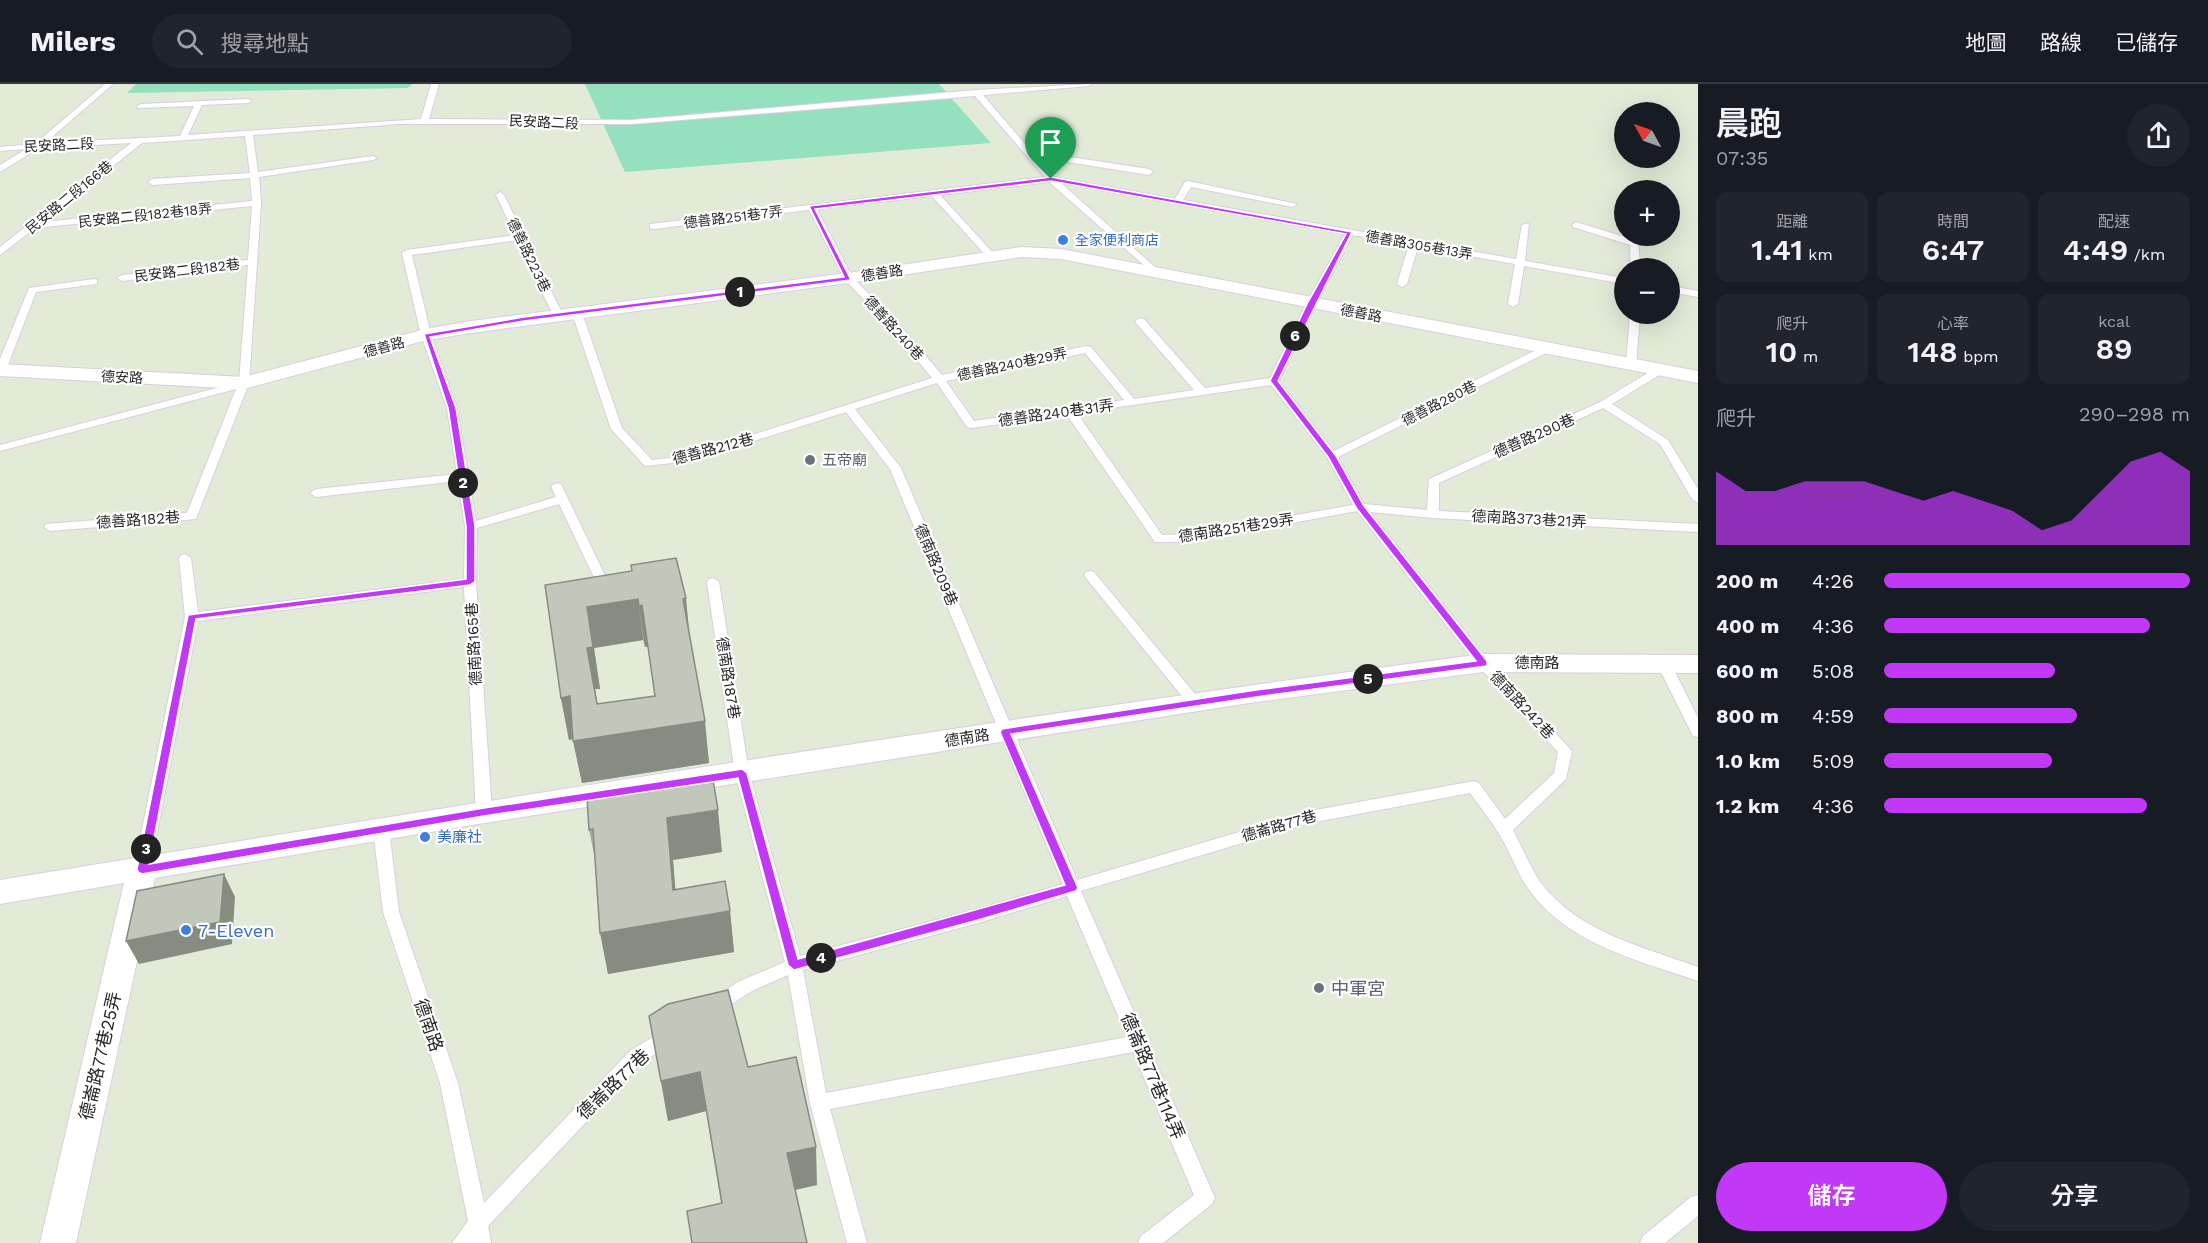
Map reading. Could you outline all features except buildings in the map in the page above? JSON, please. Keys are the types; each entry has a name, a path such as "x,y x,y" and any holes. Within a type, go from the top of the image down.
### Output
{"street":[{"name":"德善路","path":"244,383 426,336 568,314 848,278 1021,252 1061,254 1154,271 1311,304 1698,377"},
{"name":"德安路","path":"0,370 244,383"},
{"name":"德南路","path":"0,892 484,812 1195,703 1484,663 1698,664"},
{"name":"德崙路77巷25弄","path":"58,1243 142,869"}],"lane":[{"path":"0,169 38,145 109,84"},
{"path":"424,121 435,84"},
{"name":"民安路二段","path":"0,149 424,121 522,120 584,124 1088,84"},
{"path":"976,92 1051,179 1154,271"},
{"path":"141,106 248,101"},
{"path":"183,138 199,104"},
{"name":"民安路二段182巷","path":"244,383 257,203 253,175 254,152 249,134"},
{"name":"民安路二段166巷","path":"0,252 139,141"},
{"path":"1028,153 1149,172"},
{"path":"152,182 253,175 373,158"},
{"name":"德善路251巷7弄","path":"653,226 1051,179"},
{"name":"德善路305巷13弄","path":"1051,179 1614,279"},
{"path":"1179,200 1188,184 1293,204"},
{"path":"934,193 992,256"},
{"name":"德善路223巷","path":"500,195 520,237 568,314"},
{"name":"民安路二段182巷18弄","path":"33,226 257,203"},
{"name":"德善路240巷","path":"812,207 848,278 892,324 939,379"},
{"path":"1513,304 1526,225"},
{"path":"1576,225 1635,243 1636,258"},
{"path":"1274,381 1311,304 1350,233"},
{"name":"德南路165巷","path":"484,812 470,582 471,526 452,408 426,336 407,253 520,237"},
{"path":"1402,284 1413,244"},
{"name":"民安路二段182巷","path":"122,278 252,262"},
{"name":"德安路","path":"0,370 32,290 94,282"},
{"path":"1680,291 1698,294"},
{"name":"德善路212巷","path":"568,314 617,429 649,464 686,459 939,379"},
{"path":"1140,321 1202,392 1274,381"},
{"path":"1631,365 1634,324"},
{"name":"德善路240巷29弄","path":"939,379 1087,349 1131,402"},
{"name":"德善路280巷","path":"1332,456 1546,349"},
{"name":"德善路290巷","path":"1433,514 1433,481 1604,404 1660,370"},
{"name":"德善路240巷31弄","path":"939,379 971,425 1195,393"},
{"path":"1274,381 1332,456 1360,507 1484,663"},
{"name":"德善路","path":"0,448 244,383"},
{"name":"德善路182巷","path":"50,527 192,516 244,383"},
{"path":"1604,404 1664,442 1698,499"},
{"name":"德南路209巷","path":"848,408 895,468 1072,888"},
{"name":"德南路251巷29弄","path":"1070,411 1159,539 1188,538 1360,507"},
{"path":"316,493 462,477"},
{"path":"557,486 606,590"},
{"path":"471,526 563,499"},
{"name":"德南路373巷21弄","path":"1360,507 1433,514 1698,528"},
{"path":"142,869 192,617 185,558"},
{"path":"1090,575 1195,703"},
{"path":"192,617 470,582"},
{"name":"德南路187巷","path":"713,582 742,773 794,965"},
{"name":"德南路242巷","path":"1484,663 1565,751 1561,775 1504,829"},
{"path":"1664,664 1698,732"},
{"name":"德崙路77巷","path":"706,1011 746,986 794,965 978,916 1320,814 1474,787 1504,829 1515,854 1538,891 1562,915 1585,931 1698,974"},
{"name":"德南路","path":"381,829 391,912 449,1083 482,1243"},
{"name":"德崙路77巷114弄","path":"1072,888 1205,1198 1148,1243"},
{"path":"794,965 819,1103 857,1243"},
{"name":"德崙路77巷","path":"462,1243 479,1222 637,1056 686,1024"},
{"path":"819,1103 1139,1043"},
{"path":"1650,1243 1698,1204"}],"green space":[{"path":"136,84 412,84 408,88 127,93"},
{"path":"585,84 939,84 991,143 625,172"}],"place":[{"name":"全家便利商店","path":"1063,240"},
{"name":"五帝廟","path":"810,460"},
{"name":"美廉社","path":"425,837"},
{"name":"7-Eleven","path":"186,930"},
{"name":"中軍宮","path":"1319,988"}],"route":[{"path":"1051,179 1179,200 1350,233 1311,304 1274,381 1332,456 1360,507 1484,663 1256,693 1005,732 1072,888 978,916 794,965 742,773 484,812 142,869 192,617 470,582 471,526 452,408 426,336 524,319 848,278 812,207 1051,179"}]}
